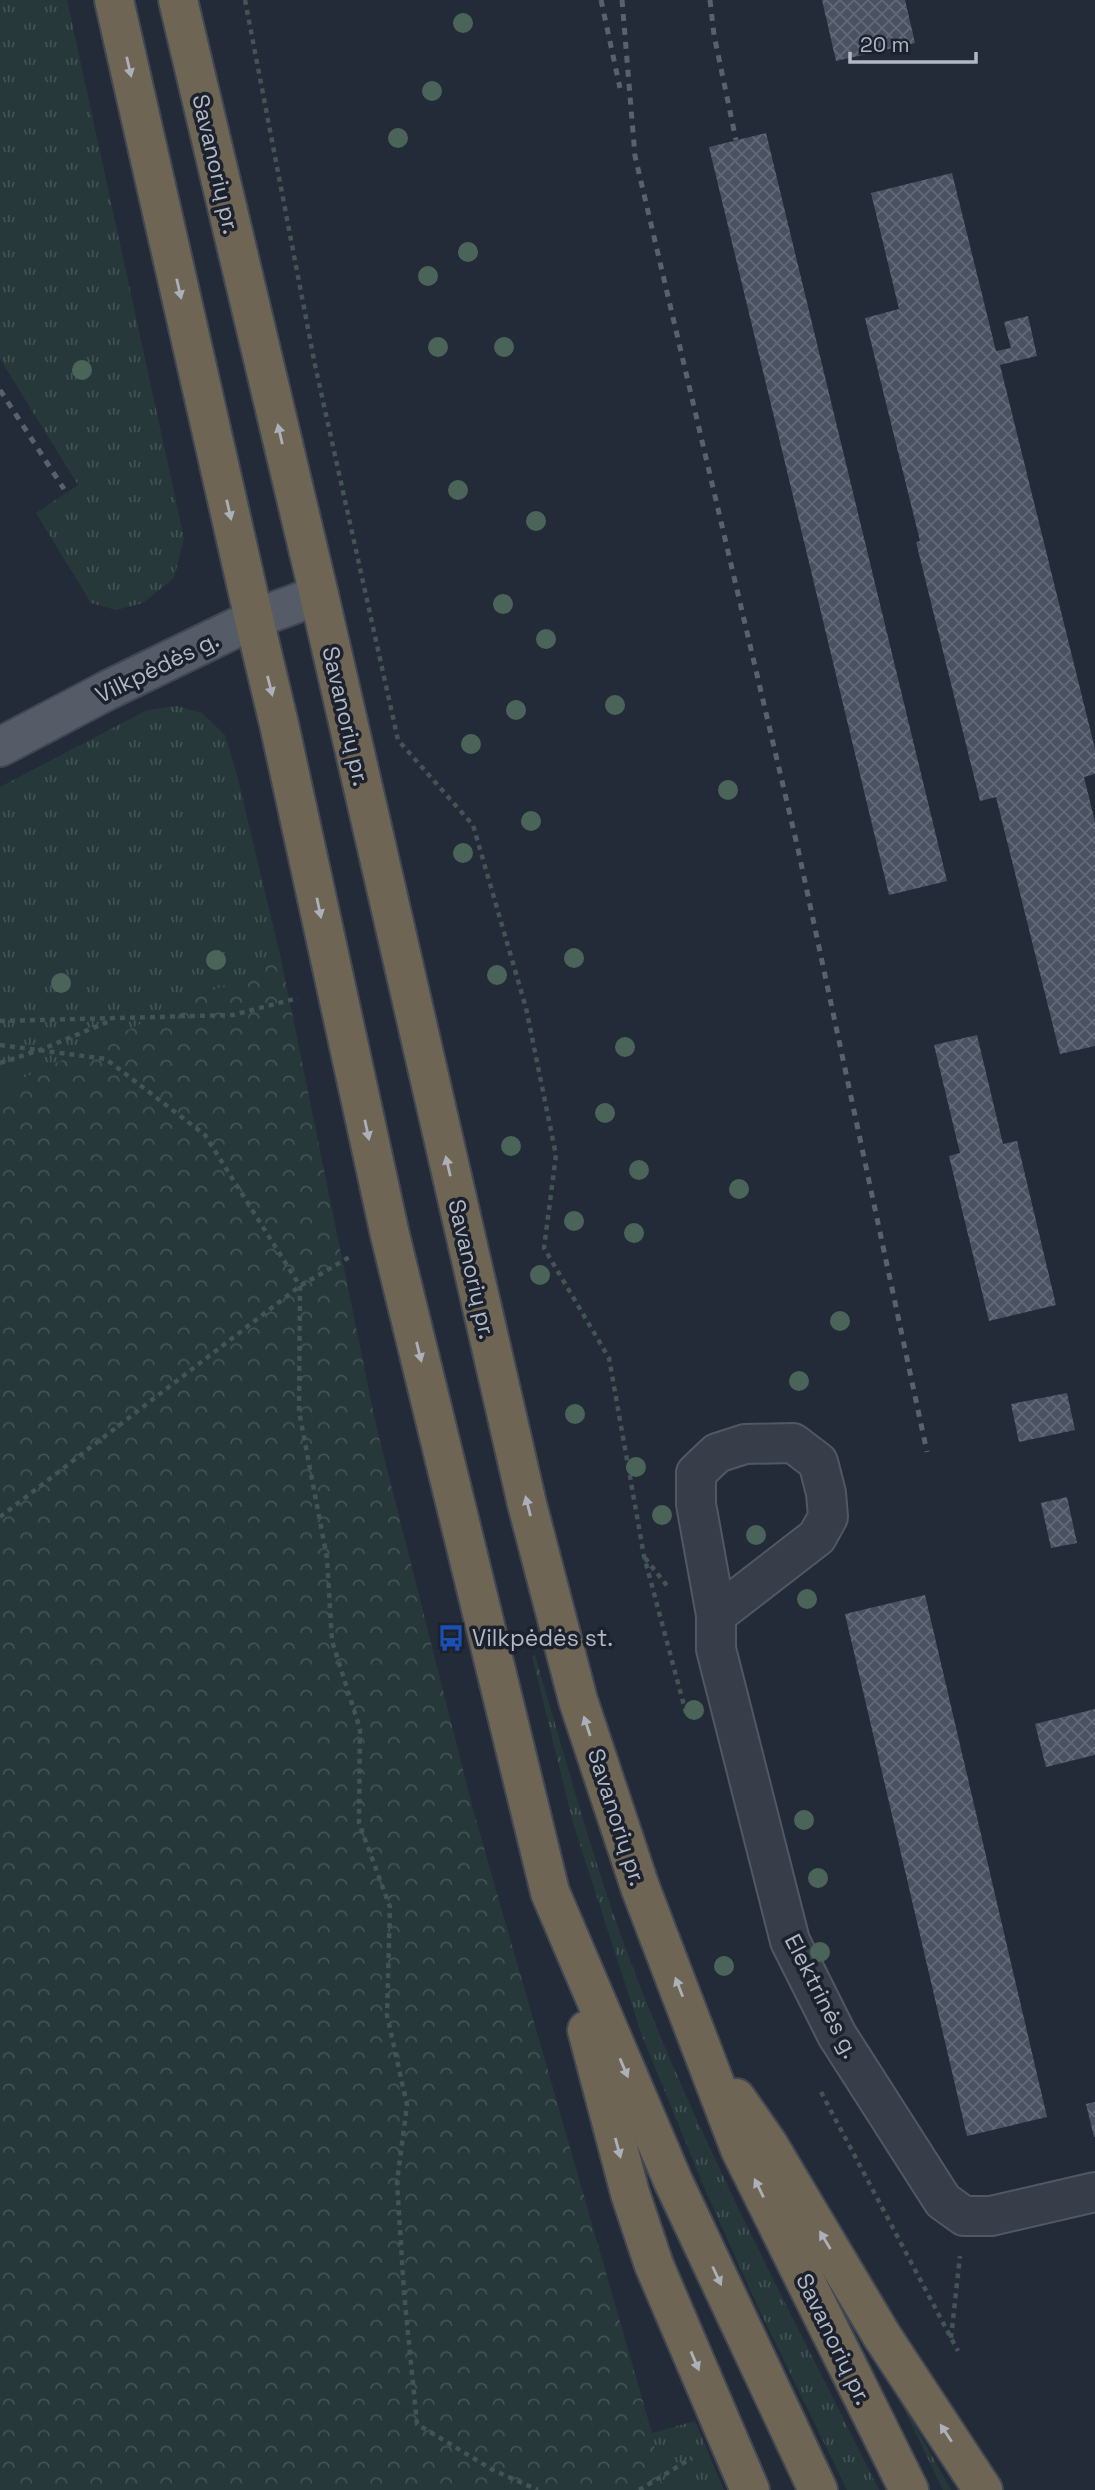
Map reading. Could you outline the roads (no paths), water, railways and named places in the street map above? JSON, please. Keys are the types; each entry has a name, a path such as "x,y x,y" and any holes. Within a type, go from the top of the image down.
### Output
{"highway":[{"path":"114,0 279,724 390,1235 550,1892 630,2193 654,2265 750,2490"},
{"name":"Savanorių pr.","path":"178,0 319,596 521,1478 574,1687 640,1887 740,2149 909,2490"},
{"path":"550,1892 673,2181 818,2490"},
{"path":"703,2050 768,2144 882,2336 983,2490"}],"main road":[{"name":"Vilkpėdės g.","path":"0,747 108,690 254,619 319,596"}],"street":[{"name":"Elektrinės g.","path":"716,1615 817,1536 828,1517 826,1493 818,1462 793,1443 745,1444 717,1453 696,1472 696,1504 716,1615 716,1648 790,1941 837,2035 943,2200 964,2216 991,2216 1095,2192"}],"railway":[{"path":"601,0 620,88"},
{"path":"622,0 635,156 798,849 927,1452"},
{"path":"710,0 714,35 736,140"},
{"path":"0,390 64,489"}],"place":[{"name":"Vilkpėdės st.","path":"451,1638"}]}
